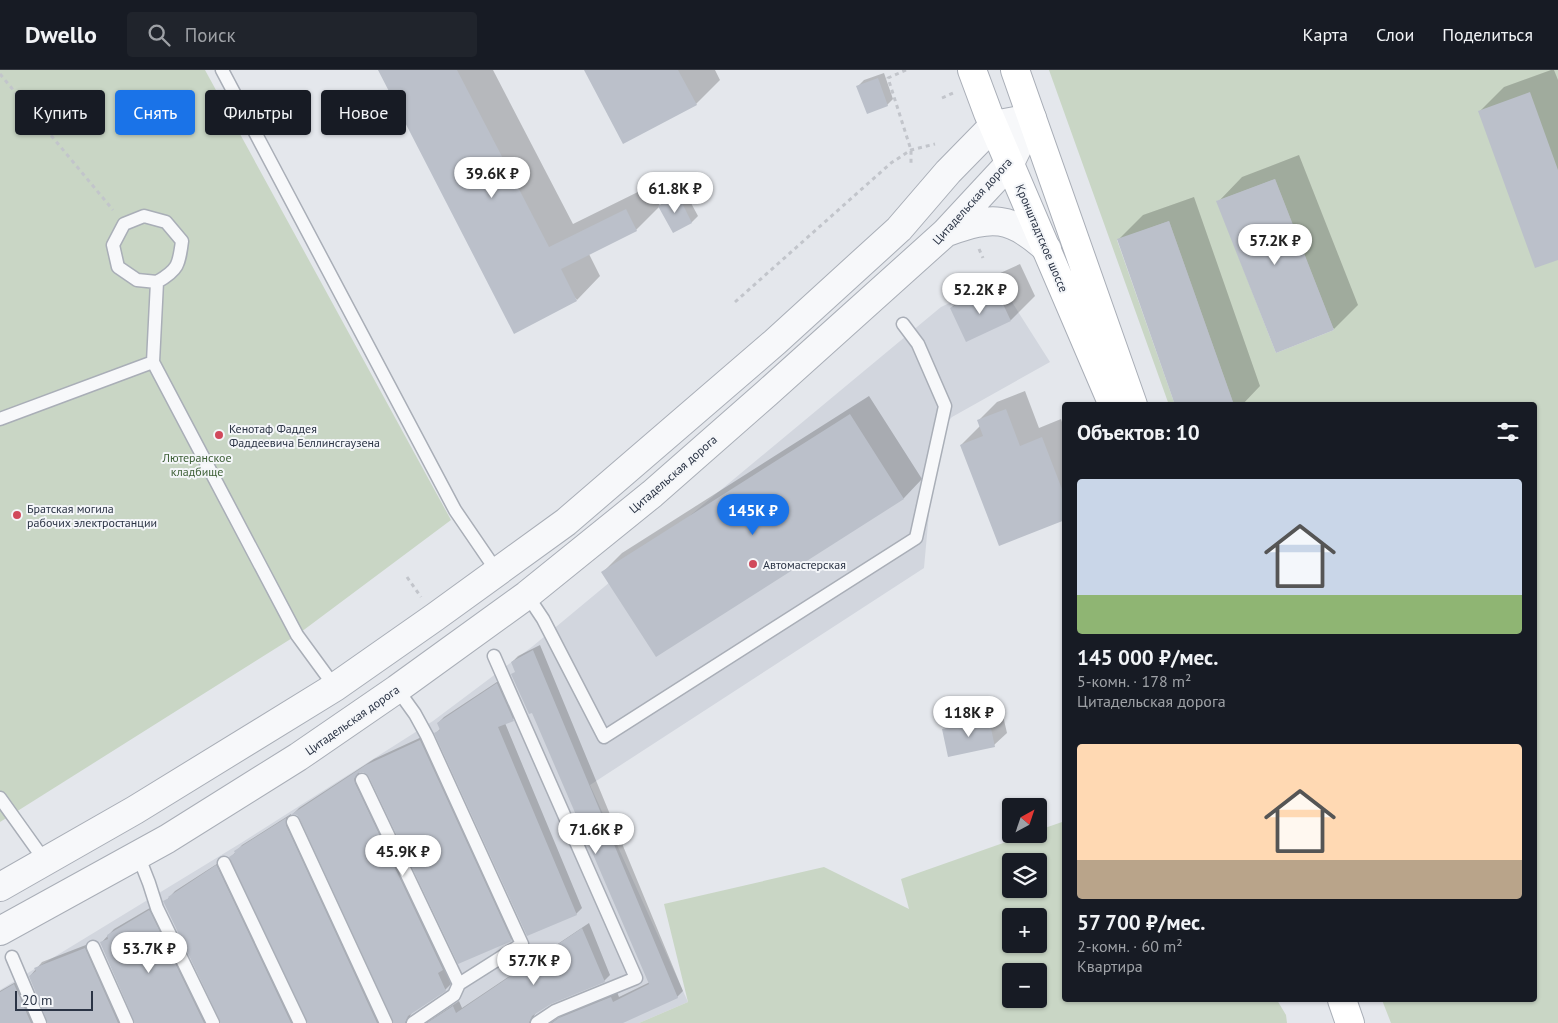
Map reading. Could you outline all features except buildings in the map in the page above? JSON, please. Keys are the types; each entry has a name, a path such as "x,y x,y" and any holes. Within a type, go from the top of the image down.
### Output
{"main road":[{"name":"Кронштадтское шоссе","path":"972,70 1112,402"},
{"path":"1015,70 1132,402"},
{"path":"1343,1002 1350,1023"}],"street":[{"path":"0,886 136,810 334,687 498,573 566,522 775,342 899,229 948,172 994,125 1032,118"},
{"name":"Цитадельская дорога","path":"0,931 138,855 298,758 527,595 652,494 945,233 1010,163 1032,118"},
{"path":"945,233 979,222 1003,221 1030,234 1047,249"}],"lane":[{"path":"222,70 455,510 498,573"},
{"path":"144,216 166,222 182,241 179,263 169,275 157,282 137,280 118,267 112,244 124,224 144,216"},
{"path":"157,282 153,362 297,635 334,687"},
{"path":"527,595 543,619 604,737 916,538 945,406 918,344 903,324"},
{"path":"0,419 153,362"},
{"path":"494,656 636,978 555,1011 537,1023"},
{"path":"397,689 427,736 522,944 459,984 454,995 412,1023"},
{"path":"362,780 459,984"},
{"path":"0,798 45,862"},
{"path":"293,822 386,1023"},
{"path":"138,855 157,908 213,1023"},
{"path":"224,863 300,1023"},
{"path":"92,947 126,1023"},
{"path":"12,957 40,1023"}],"path":[{"path":"906,70 888,78 911,150 911,163"},
{"path":"0,74 124,224"},
{"path":"734,302 890,163 911,150 934,144"}],"shaded area":[{"path":"998,280 1050,362 952,417 936,435 924,568 590,785 688,1002 639,1023 0,1023 0,990 241,843 433,721 533,646 941,307"}],"green space":[{"name":"Лютеранское кладбище","path":"0,70 205,70 216,90 205,90 205,135 241,135 451,520 297,635 0,822"},
{"path":"1049,70 1558,70 1558,1023 1391,1023 1383,1002 1537,1002 1537,402 1233,402 1169,221 1117,240 1174,402 1168,402","holes":["1275,179 1334,330 1276,353 1217,201"]},
{"path":"1062,822 1062,1002 1278,1002 1286,1015 1287,1023 639,1023 688,1002 664,904 824,867 909,909 901,879 1003,843 1047,843 1048,827"}],"place":[{"name":"Кенотаф Фаддея Фаддеевича Беллинсгаузена","path":"219,435"},
{"name":"Братская могила рабочих электростанции","path":"17,515"},
{"name":"Автомастерская","path":"753,564"}]}
